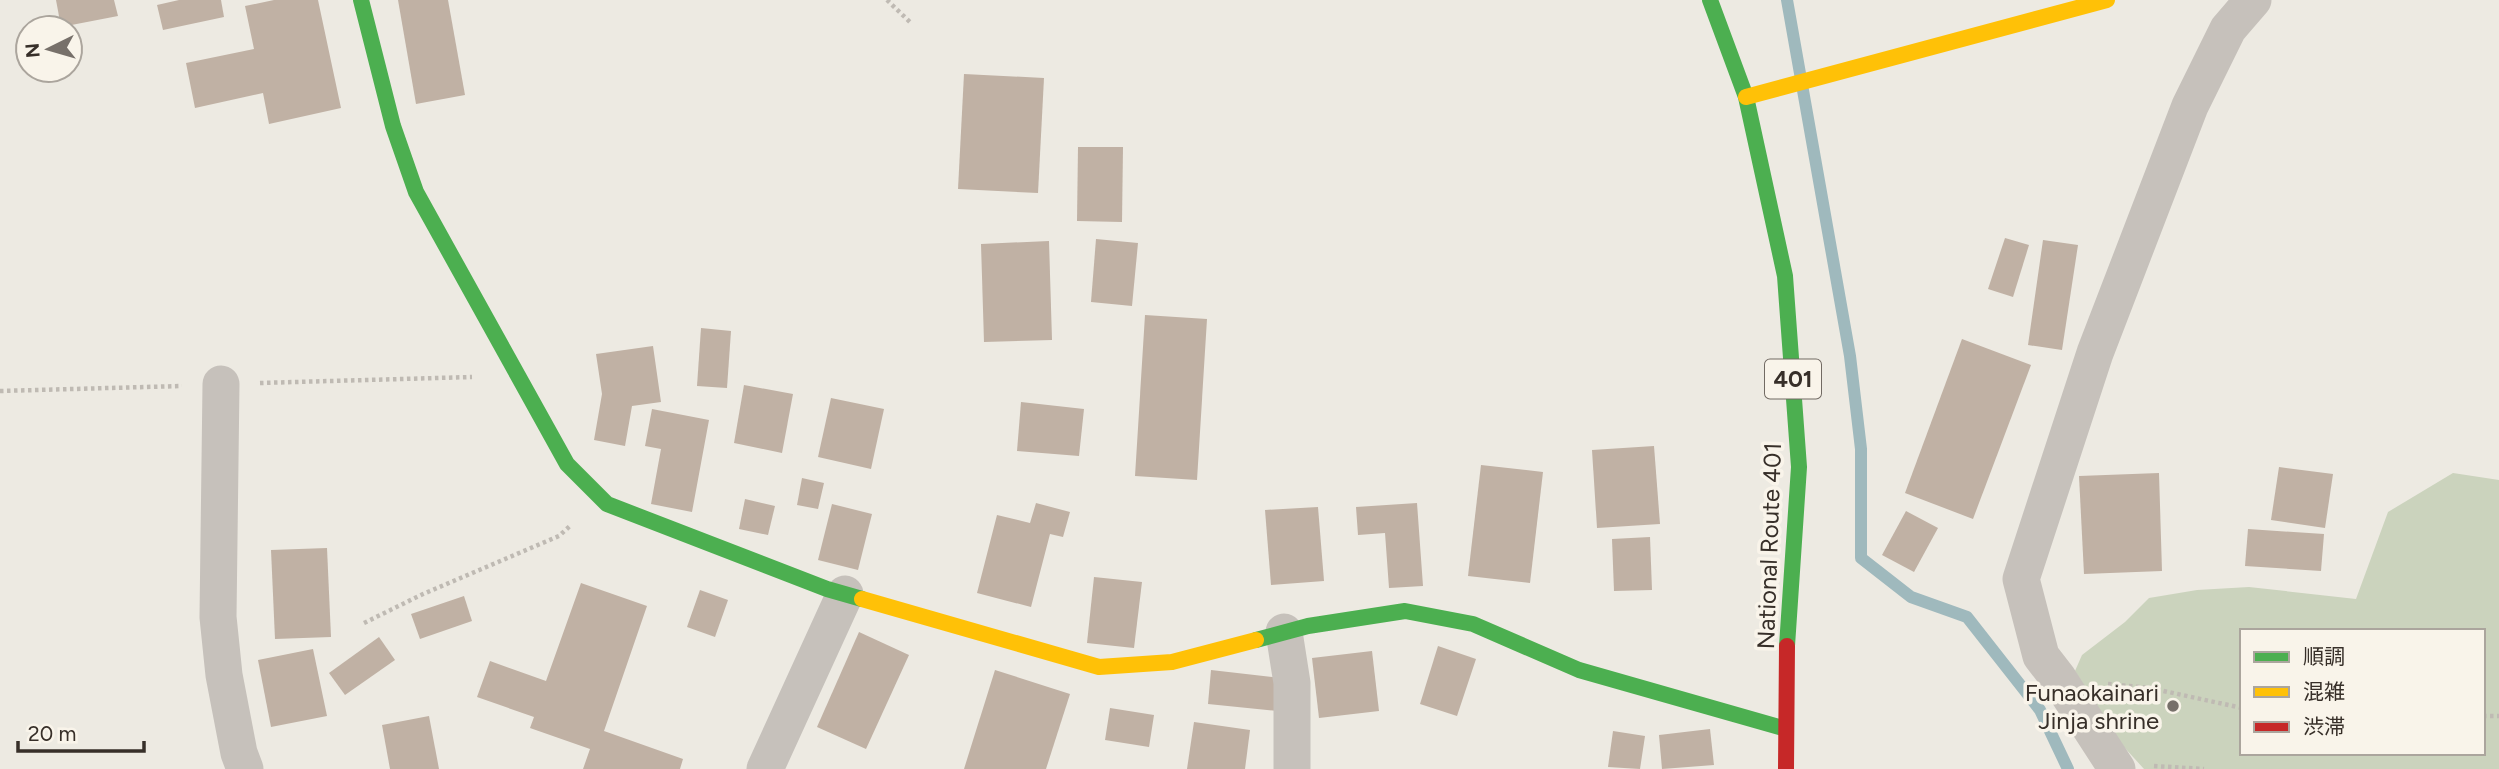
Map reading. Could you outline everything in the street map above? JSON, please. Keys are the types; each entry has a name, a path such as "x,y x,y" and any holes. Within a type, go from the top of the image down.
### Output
{"main road":[{"path":"361,0 393,126 416,192 567,464 607,505 827,589 1099,667 1172,662 1284,632 1405,611 1473,624 1579,670 1786,729"},
{"name":"National Route 401","path":"1710,0 1746,97 1786,276 1799,467 1787,628 1786,769"},
{"path":"1746,97 2107,0"}],"street":[{"path":"2116,769 2041,656 2021,579 2095,354 2190,106 2228,29 2253,0"},
{"path":"221,384 218,617 224,675 239,753 245,769"},
{"path":"765,769 845,594"},
{"path":"1284,632 1292,683 1292,769"}],"path":[{"path":"887,0 912,24"},
{"path":"364,623 423,594 559,536 584,513 596,494"},
{"path":"2150,688 2240,708"}],"green space":[{"path":"2453,473 2499,480 2499,769 2144,769 2124,747 2075,671 2082,655 2125,622 2149,598 2197,590 2249,587 2356,599 2388,512"}],"building":[{"path":"56,0 114,0 118,16 84,23 84,14 59,14"},
{"path":"179,0 221,0 224,17 163,30 157,5"},
{"path":"274,0 318,0 341,108 269,124 263,93 195,108 186,63 254,49 245,6"},
{"path":"398,0 448,0 465,95 416,104"},
{"path":"964,74 1044,78 1038,193 958,189"},
{"path":"1078,147 1123,147 1122,222 1077,221"},
{"path":"2005,238 2029,245 2013,297 1988,289"},
{"path":"1096,239 1138,243 1132,306 1091,302"},
{"path":"2043,240 2078,245 2062,350 2028,345"},
{"path":"1049,241 1052,340 984,342 981,244"},
{"path":"1145,315 1207,319 1197,480 1135,476"},
{"path":"701,328 731,331 727,388 697,386"},
{"path":"1962,339 2031,365 1973,519 1905,493"},
{"path":"653,346 661,402 632,406 625,446 594,440 602,394 596,354"},
{"path":"744,385 793,394 782,453 734,443"},
{"path":"831,398 884,409 871,469 818,457"},
{"path":"1021,402 1084,409 1079,456 1017,451"},
{"path":"652,409 709,420 692,512 651,504 661,449 645,446"},
{"path":"1654,446 1660,524 1597,528 1592,450"},
{"path":"1481,465 1543,472 1530,583 1468,576"},
{"path":"2279,467 2333,474 2325,528 2271,520"},
{"path":"2159,473 2162,571 2084,574 2079,476"},
{"path":"802,478 824,483 818,509 797,505"},
{"path":"745,499 775,506 768,535 739,529"},
{"path":"1036,503 1070,512 1063,537 1050,534 1031,607 977,593 997,515 1030,523"},
{"path":"1417,503 1423,586 1389,588 1385,533 1358,535 1356,507"},
{"path":"832,504 872,514 858,570 818,560"},
{"path":"1318,507 1324,581 1271,585 1265,510"},
{"path":"1906,511 1938,528 1914,572 1882,555"},
{"path":"2248,529 2324,534 2321,571 2245,566"},
{"path":"1650,537 1652,590 1614,591 1612,539"},
{"path":"327,548 331,637 275,639 271,550"},
{"path":"1094,577 1142,582 1134,648 1087,643"},
{"path":"581,583 647,606 604,731 683,759 680,769 583,769 590,749 530,728 534,717 477,697 490,661 546,681"},
{"path":"700,590 728,600 715,637 687,627"},
{"path":"464,596 472,621 420,639 411,614"},
{"path":"859,632 909,655 866,749 817,727"},
{"path":"379,637 395,660 345,695 329,673"},
{"path":"1438,646 1476,659 1457,716 1420,704"},
{"path":"313,649 327,716 271,727 258,660"},
{"path":"1372,651 1379,711 1319,718 1312,658"},
{"path":"995,670 1070,694 1046,769 964,769"},
{"path":"1211,670 1281,678 1278,711 1208,704"},
{"path":"1110,708 1154,715 1149,747 1105,740"},
{"path":"429,716 439,769 390,769 382,725"},
{"path":"1194,722 1250,730 1245,769 1187,769"},
{"path":"1710,729 1714,765 1662,769 1659,735"},
{"path":"1613,731 1645,736 1640,769 1608,767"}],"waterway":[{"path":"1787,0 1850,356 1861,449 1861,558 1911,597 1967,617 2040,710 2068,769"}],"traffic: fast":[{"path":"361,0 393,126 416,192 567,464 607,504 827,589 862,599"},
{"path":"1710,0 1746,97 1785,276 1799,467 1787,646"},
{"path":"1256,640 1308,626 1405,611 1473,624 1579,670 1786,729"}],"traffic: slow":[{"path":"1746,97 2107,0"},
{"path":"862,599 1099,667 1172,662 1256,640"}],"traffic: jam":[{"path":"1786,769 1787,646"}],"place":[{"name":"Funaokainari Jinja shrine","path":"2173,706"}]}
